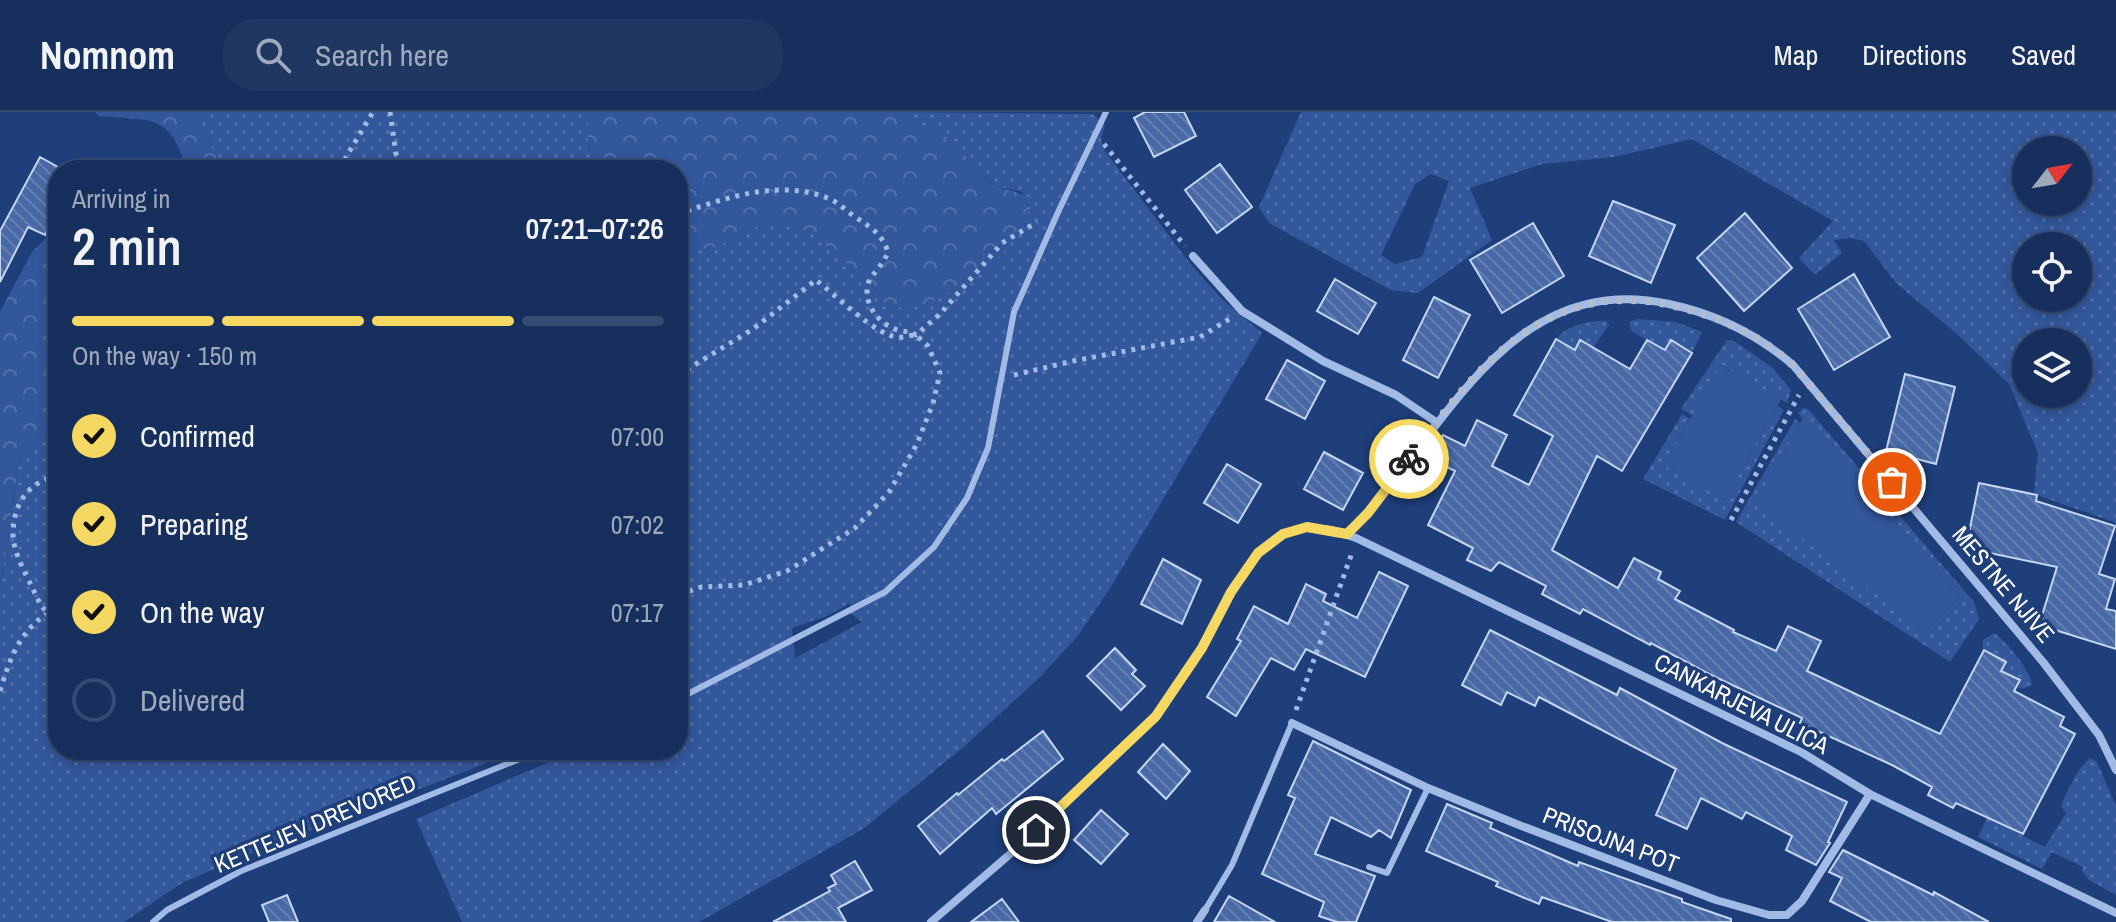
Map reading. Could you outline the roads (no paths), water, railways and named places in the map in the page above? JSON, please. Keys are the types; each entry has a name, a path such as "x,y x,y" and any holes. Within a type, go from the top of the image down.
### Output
{"street":[{"path":"1193,256 1242,311 1323,361 1396,395 1436,422 1368,513 1347,534"},
{"name":"MESTNE NJIVE","path":"1436,422 1485,366 1509,345 1552,316 1589,302 1649,300 1698,312 1759,338 1793,365 2043,662 2099,735 2116,770"},
{"name":"CANKARJEVA ULICA","path":"931,922 1016,849 1156,716 1202,648 1231,592 1258,553 1283,534 1307,527 1356,538 1801,752 1870,794 2116,913"},
{"name":"PRISOJNA POT","path":"1292,723 1428,788 1716,900 1779,916 1787,915 1802,901 1870,794"},
{"path":"1197,922 1205,910"}],"lane":[{"path":"688,694 885,592 934,547 967,498 988,448 1014,312 1106,112"},
{"path":"1205,910 1232,865 1292,723"},
{"name":"KETTEJEV DREVORED","path":"153,922 167,910 241,871 517,760"},
{"path":"1369,867 1387,873 1428,788"}]}
